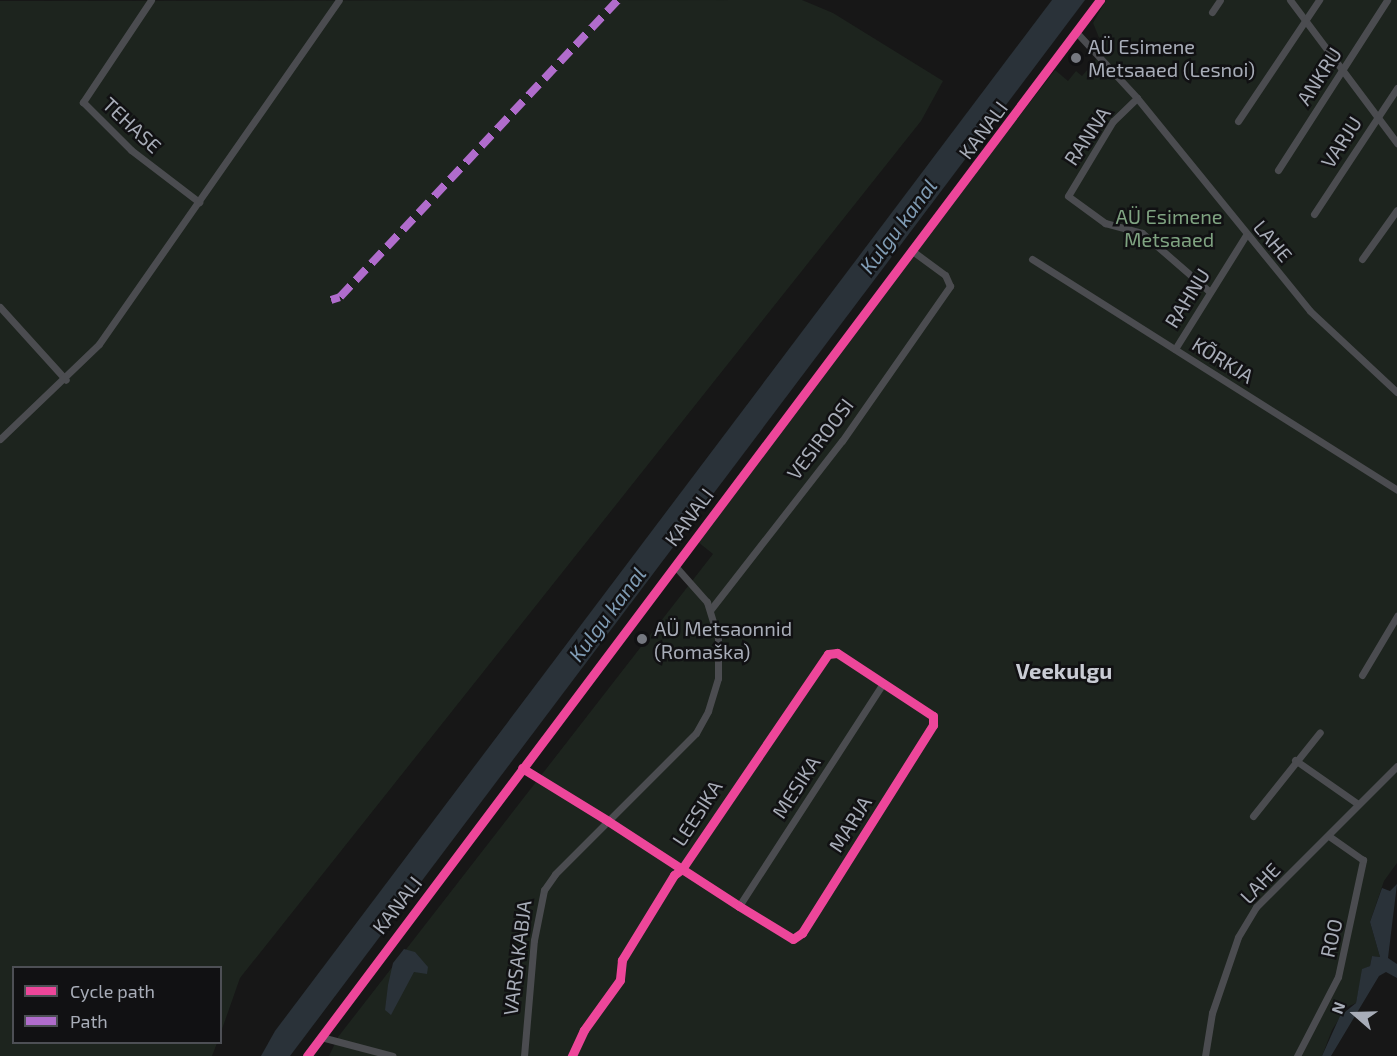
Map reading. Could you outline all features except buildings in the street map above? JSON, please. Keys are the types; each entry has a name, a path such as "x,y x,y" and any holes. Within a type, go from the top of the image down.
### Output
{"street":[{"name":"TEHASE","path":"151,0 83,102 131,150 199,202"},
{"path":"0,439 66,380 99,344 339,0"},
{"name":"KANALI","path":"307,1056 522,768 582,695 675,566 911,250 1078,34 1100,0"},
{"path":"1212,12 1220,0"},
{"path":"1290,0 1397,143"},
{"path":"1238,120 1319,0"},
{"name":"ANKRU","path":"1278,170 1344,71 1387,0"},
{"name":"LAHE","path":"1078,34 1137,98 1310,311 1397,392"},
{"name":"VARJU","path":"1314,214 1397,88"},
{"name":"RANNA","path":"1137,98 1113,121 1068,196 1106,223 1142,233 1209,291"},
{"path":"1362,259 1397,210"},
{"name":"RAHNU","path":"1175,349 1209,291 1246,235"},
{"name":"VESIROOSI","path":"711,609 842,441 950,286 945,275 911,250"},
{"name":"KÕRKJA","path":"1032,259 1397,490"},
{"path":"0,307 66,380"},
{"path":"675,566 711,609"},
{"name":"VARSAKABJA","path":"524,1056 534,940 544,890 608,821 696,733 708,711 721,652 711,609"},
{"path":"1362,675 1397,616"},
{"name":"LEESIKA","path":"572,1056 620,980 621,960 828,654 837,653 882,685"},
{"name":"MARJA","path":"739,906 793,939 802,933 933,725 933,716 882,685"},
{"name":"MESIKA","path":"739,906 882,685"},
{"path":"1253,816 1295,760 1320,732"},
{"path":"1295,760 1358,804"},
{"name":"LAHE","path":"1206,1056 1209,1024 1238,937 1276,885 1329,836 1397,766"},
{"path":"522,768 739,906"},
{"name":"ROO","path":"1297,1056 1338,977 1363,860 1329,836"},
{"path":"321,1037 393,1056"}],"green space":[{"path":"802,0 833,13 943,81 921,121 240,978 222,1029 222,966 12,966 12,1044 217,1044 212,1056 0,1056 0,1"},
{"name":"AÜ Esimene Metsaaed","path":"1106,0 1397,0 1397,863 1384,881 1370,922 1380,957 1372,956 1370,966 1363,969 1356,1003 1347,1007 1332,1030 1322,1056 329,1056 338,1037 713,554 698,542 953,202 1055,70 1068,81 1076,71 1082,76 1104,50 1093,23"}],"water":[{"name":"Kulgu kanal","path":"1052,0 1085,0 290,1056 261,1056 275,1031"},
{"path":"1397,884 1388,958 1397,964 1397,978 1386,972 1379,976 1331,1056 1322,1056 1340,1016 1356,1003 1362,969 1370,966 1372,956 1380,957 1370,922 1382,888 1390,891"},
{"path":"404,949 415,952 428,967 427,974 414,972 391,1015 385,1010 388,985 393,963"}],"marked path":[{"path":"331,300 340,297 618,0"}],"cycle path":[{"path":"307,1056 1100,0"},
{"path":"522,768 608,821 682,869 739,906 793,939 802,933 933,725 933,716 837,653 828,654 682,869 674,875 622,960 620,980 584,1030 572,1056"}],"place":[{"name":"AÜ Esimene Metsaaed (Lesnoi)","path":"1076,58"},
{"name":"AÜ Metsaonnid (Romaška)","path":"642,639"}],"district":[{"name":"Veekulgu","path":"1064,671"}]}
